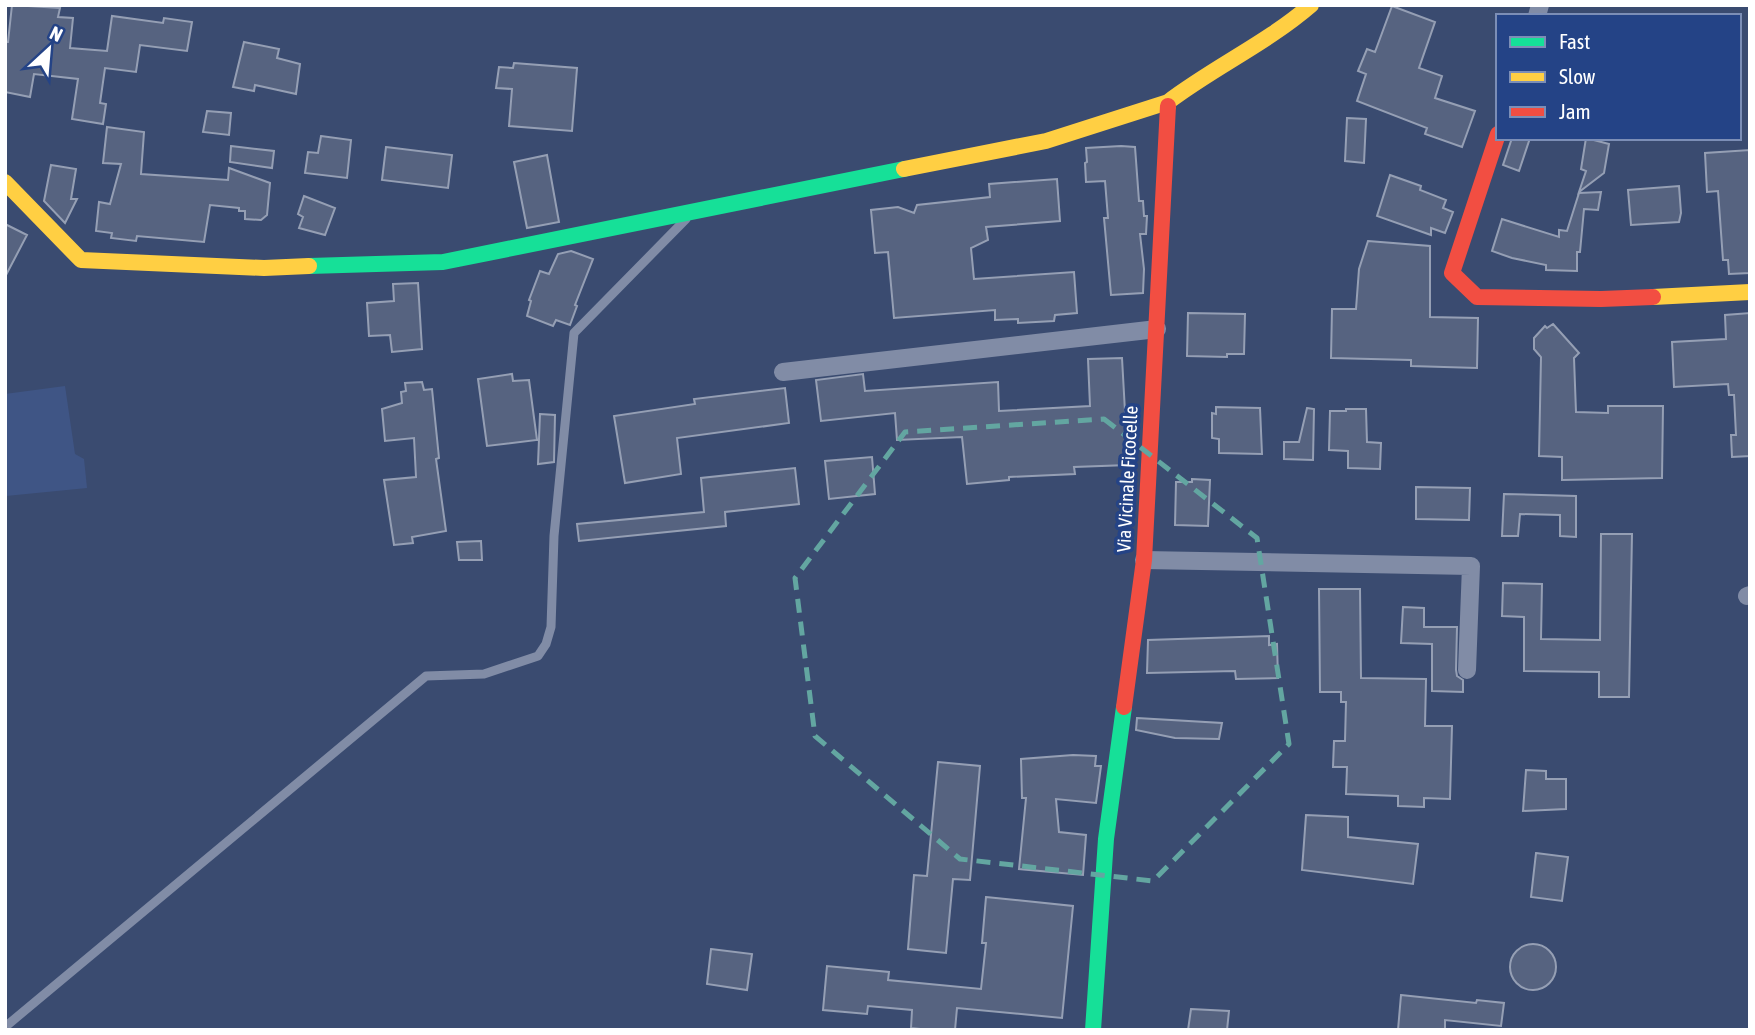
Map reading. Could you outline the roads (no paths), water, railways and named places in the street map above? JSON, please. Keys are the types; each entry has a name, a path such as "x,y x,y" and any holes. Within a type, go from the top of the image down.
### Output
{"street":[{"path":"5,183 81,260 264,268 443,262 1046,141 1168,103 1184,89 1291,24 1311,5"},
{"name":"Via Vicinale Ficocelle","path":"1093,1030 1106,839 1144,560 1168,103"},
{"path":"1496,140 1452,272 1477,297 1601,299 1750,292"},
{"path":"783,372 1157,329"},
{"path":"1144,560 1471,566 1467,670"}],"lane":[{"path":"5,1027 426,676 484,674 538,656 546,644 551,626 554,536 574,333 693,213"}],"water":[{"path":"65,386 75,454 84,459 87,488 6,496 5,394"}]}
